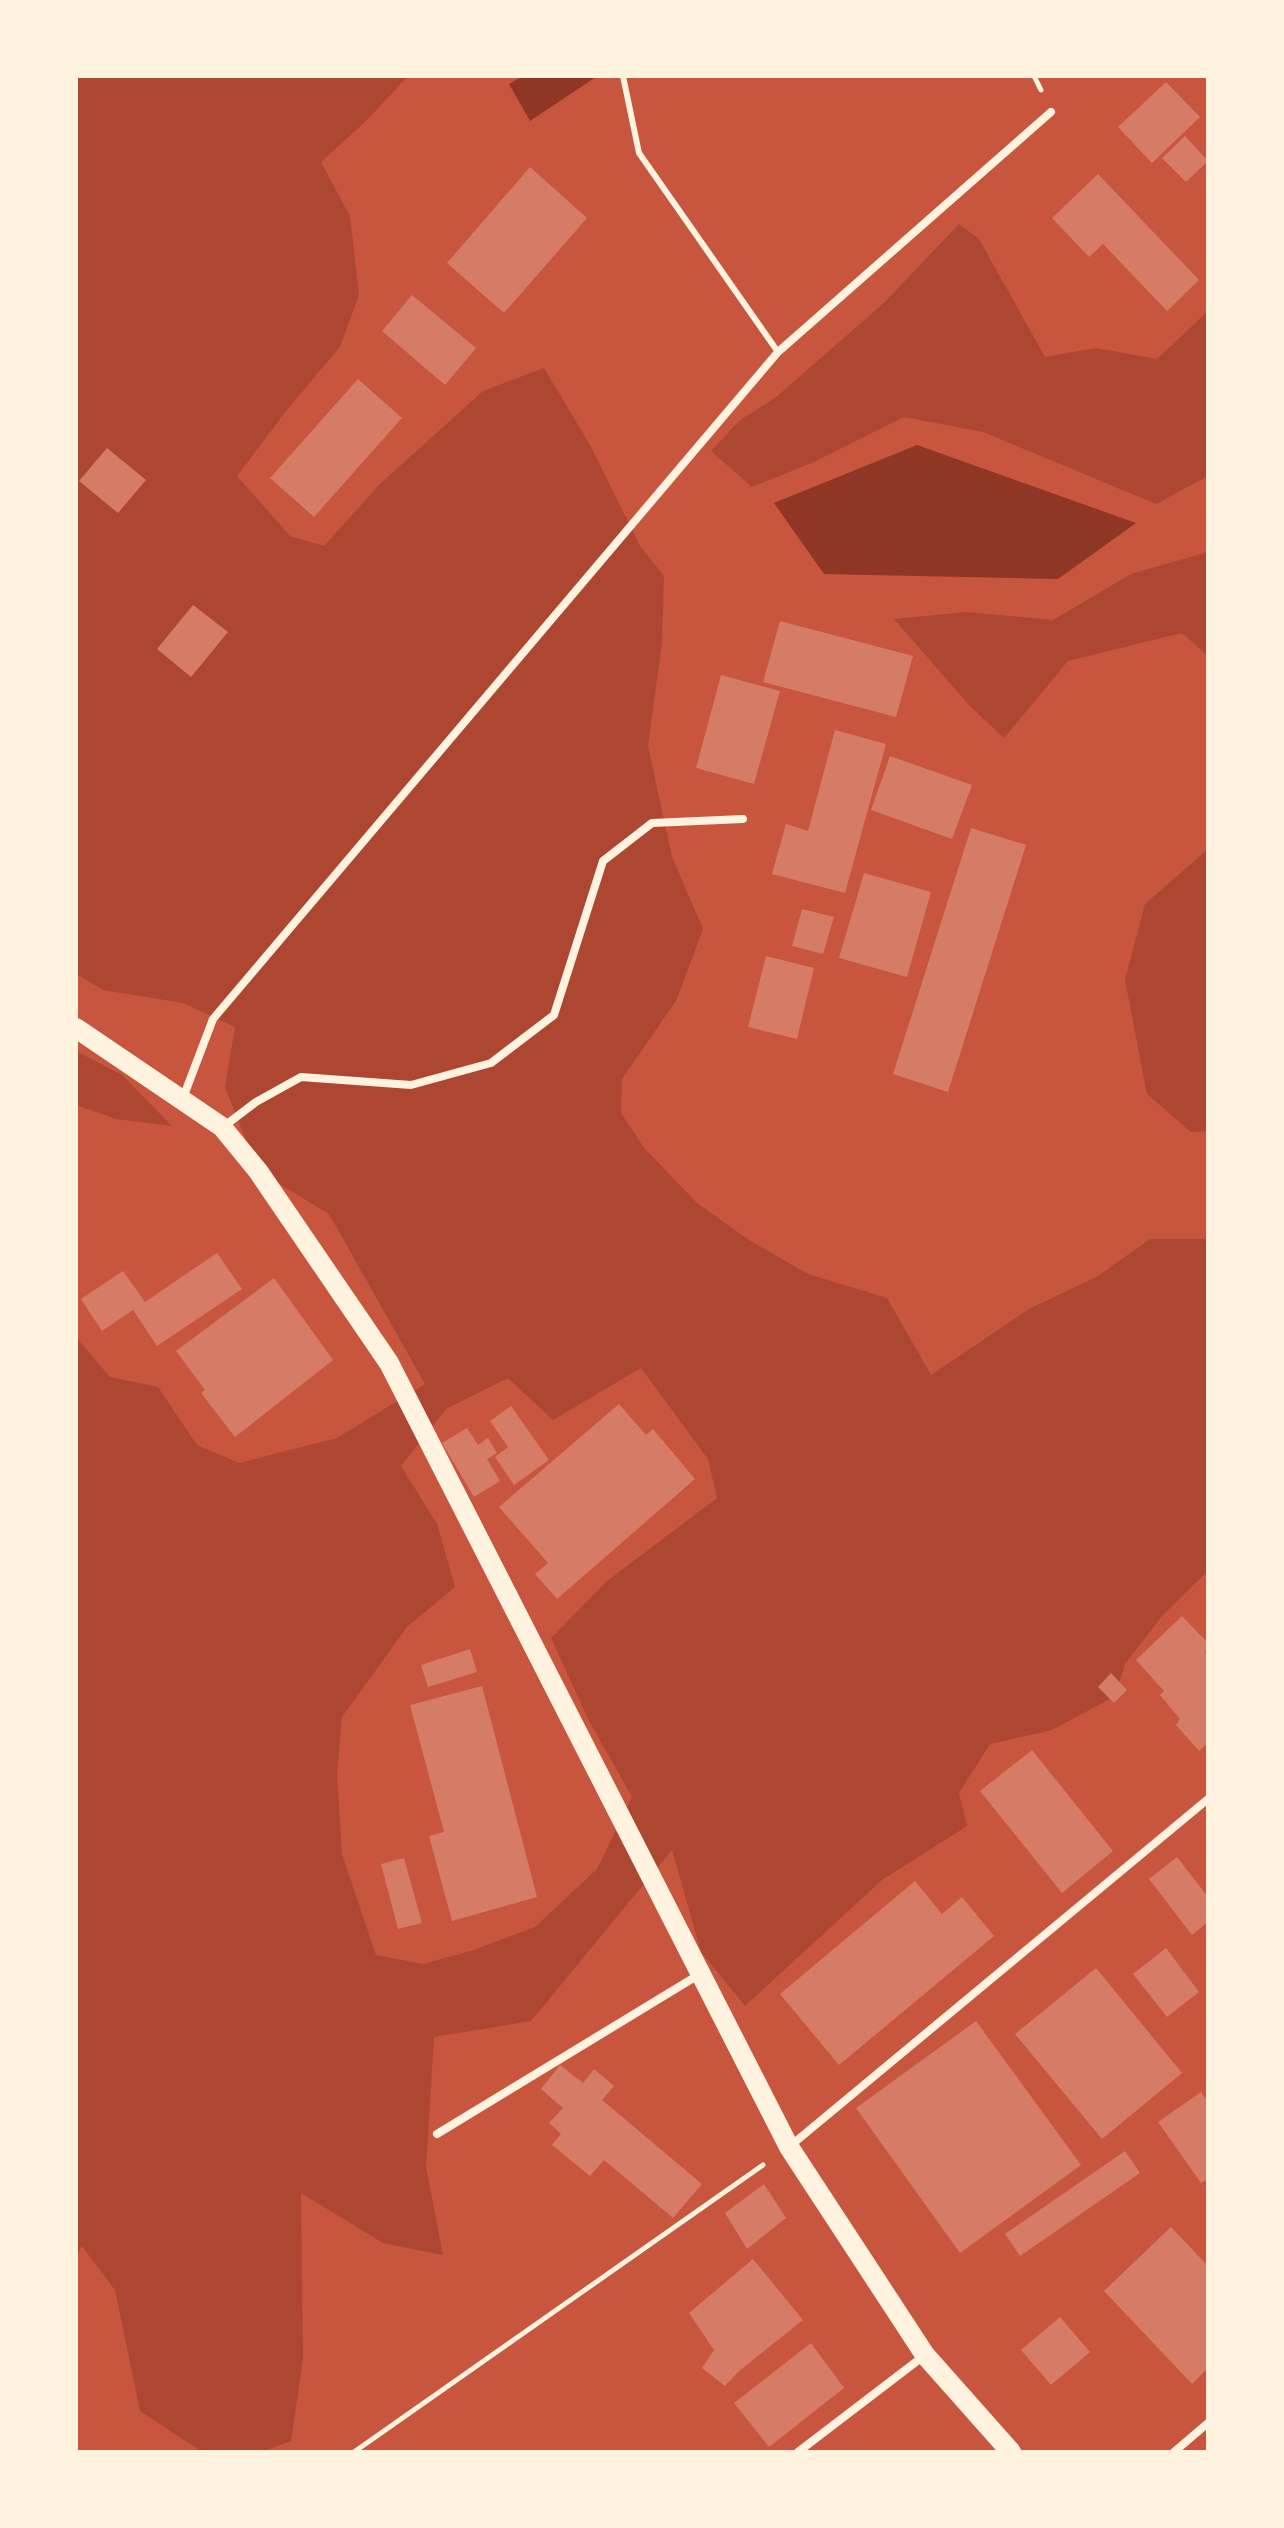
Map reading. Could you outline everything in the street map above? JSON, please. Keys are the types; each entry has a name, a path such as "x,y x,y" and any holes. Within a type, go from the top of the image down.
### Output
{"main road":[{"path":"76,1028 222,1127 258,1171 389,1363 789,2147 925,2355 1011,2452"}],"street":[{"path":"183,1098 213,1019 778,352 1051,112"},
{"path":"222,1127 256,1102 301,1077 411,1085 491,1063 554,1015 603,861 652,823 743,819"},
{"path":"789,2147 1208,1799"},
{"path":"437,2134 700,1973"},
{"path":"798,2452 925,2355"},
{"path":"1174,2452 1208,2423"}],"lane":[{"path":"623,76 639,153 778,352"}],"path":[{"path":"354,2452 789,2147"}],"shaded area":[{"path":"76,76 408,76 366,121 321,162 350,216 359,295 340,347 237,476 290,536 324,546 380,484 483,391 544,368 591,447 640,546 664,576 662,642 648,746 672,857 703,929 676,1001 622,1079 621,1113 645,1149 697,1203 749,1240 808,1274 887,1298 931,1375 1029,1309 1098,1276 1150,1239 1208,1239 1208,1571 1163,1615 1125,1664 1115,1696 1052,1730 990,1744 959,1793 967,1826 882,1880 745,2006 701,1952 672,1850 531,2021 434,2037 426,2167 443,2255 383,2243 301,2193 303,2359 291,2441 261,2452 202,2452 140,2411 115,2290 82,2246 76,2256 76,1337 110,1377 158,1387 197,1445 239,1463 337,1438 425,1384 329,1214 258,1171 225,1087 235,1027 183,1003 103,990 76,974","holes":["641,1368 708,1459 717,1498 607,1581 551,1638 588,1719 632,1797 597,1869 535,1927 474,1950 423,1964 376,1955 342,1854 337,1774 342,1717 407,1627 455,1587 437,1524 401,1466 446,1409 508,1378 553,1420"]},
{"path":"523,76 596,77 530,121 509,84"},
{"path":"959,224 979,239 1045,357 1096,348 1157,359 1208,311 1208,476 1156,504 983,432 904,417 814,462 752,487 711,451 739,421 775,398 885,302"},
{"path":"917,445 1136,523 1058,579 824,574 774,503"},
{"path":"1208,552 1208,656 1182,633 1068,661 1004,738 970,706 894,619 967,612 1053,620 1131,574"},
{"path":"1208,849 1208,1131 1191,1132 1147,1094 1125,980 1145,904"},
{"path":"76,1051 122,1075 172,1126 116,1119 76,1105"}],"building":[{"path":"1166,82 1200,117 1152,163 1118,127"},
{"path":"1185,136 1208,161 1186,182 1162,158"},
{"path":"530,167 587,218 504,313 447,263"},
{"path":"1098,174 1199,280 1167,311 1103,244 1089,257 1052,218"},
{"path":"412,295 476,348 445,385 382,331"},
{"path":"358,379 402,418 314,517 270,478"},
{"path":"107,448 146,480 118,513 79,481"},
{"path":"193,605 228,632 191,677 157,649"},
{"path":"780,621 913,656 896,717 763,682"},
{"path":"721,675 780,691 754,784 696,768"},
{"path":"835,730 886,744 845,893 772,874 786,824 808,831"},
{"path":"890,756 972,785 952,839 871,810"},
{"path":"971,828 1026,845 948,1092 893,1074"},
{"path":"864,873 931,892 907,977 839,958"},
{"path":"802,909 834,917 823,954 792,946"},
{"path":"766,956 814,968 797,1039 748,1027"},
{"path":"217,1253 242,1289 157,1346 133,1310 102,1331 81,1299 123,1271 145,1302"},
{"path":"274,1278 333,1360 235,1437 201,1393 205,1390 176,1351"},
{"path":"619,1404 646,1435 653,1429 695,1479 557,1599 535,1574 548,1563 499,1507"},
{"path":"511,1406 549,1460 514,1485 495,1457 508,1447 490,1421"},
{"path":"467,1428 478,1445 488,1438 497,1453 487,1459 500,1481 474,1497 442,1443"},
{"path":"1182,1616 1208,1643 1205,1652 1208,1655 1208,1743 1199,1751 1176,1725 1180,1719 1160,1695 1164,1691 1136,1660"},
{"path":"470,1649 477,1672 428,1687 421,1665"},
{"path":"1111,1673 1127,1690 1114,1703 1098,1687"},
{"path":"482,1686 537,1897 452,1921 429,1836 444,1832 410,1705"},
{"path":"1032,1750 1113,1851 1062,1893 980,1791"},
{"path":"1177,1857 1208,1897 1208,1922 1192,1935 1149,1879"},
{"path":"404,1858 422,1923 398,1929 381,1864"},
{"path":"915,1881 942,1914 962,1897 994,1936 839,2065 780,1994"},
{"path":"1166,1948 1199,1992 1167,2017 1133,1974"},
{"path":"1096,1968 1182,2073 1102,2139 1015,2034"},
{"path":"976,2021 1081,2165 960,2253 856,2108"},
{"path":"560,2065 583,2083 594,2069 614,2086 602,2100 702,2184 673,2218 604,2160 590,2176 552,2145 561,2134 549,2123 563,2108 541,2089"},
{"path":"1201,2092 1208,2102 1208,2179 1201,2183 1158,2122"},
{"path":"1125,2151 1140,2173 1020,2256 1005,2234"},
{"path":"764,2184 786,2218 747,2249 725,2213"},
{"path":"1171,2227 1208,2266 1208,2368 1192,2384 1104,2291"},
{"path":"753,2259 803,2320 739,2371 725,2386 702,2368 714,2350 689,2313"},
{"path":"1060,2317 1090,2352 1051,2385 1021,2350"},
{"path":"811,2343 844,2388 769,2447 734,2403"}]}
